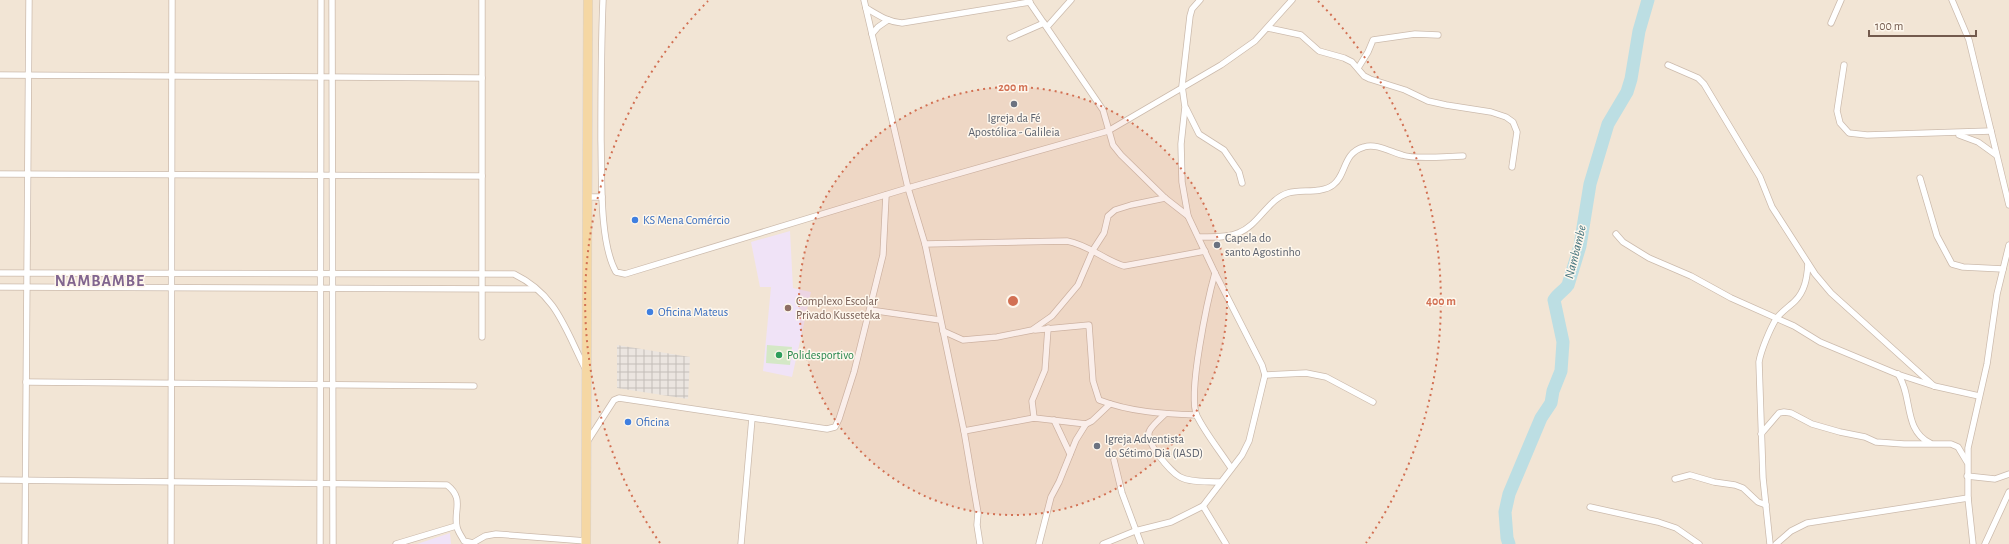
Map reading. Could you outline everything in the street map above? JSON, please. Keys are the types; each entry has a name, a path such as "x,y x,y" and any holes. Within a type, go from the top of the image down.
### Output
{"main road":[{"path":"586,542 588,372 588,0"}],"street":[{"path":"25,544 29,0"},
{"path":"171,544 172,0"},
{"path":"320,544 321,0"},
{"path":"332,0 333,544"},
{"path":"482,0 482,338"},
{"path":"603,0 601,51 602,197 610,261 616,272 625,274 908,188 1108,131 1244,49 1255,41 1268,28 1292,0"},
{"path":"864,0 908,188 925,244 964,431 978,513 977,525 980,544"},
{"path":"1010,38 1046,25 1071,0"},
{"path":"1103,544 1135,531 1171,522 1203,506 1220,482 1242,456 1249,441 1265,375 1262,365 1188,216 1182,182 1181,144 1185,107 1182,86 1190,16 1192,9 1200,0"},
{"path":"1832,23 1841,0"},
{"path":"1952,0 1969,40 2009,205"},
{"path":"866,8 888,20 902,23 1029,1 1103,110 1113,145 1121,155 1165,198 1188,216"},
{"path":"872,34 878,27 888,20"},
{"path":"1268,28 1301,35 1319,51 1344,58 1358,68 1364,76 1405,90 1428,101 1446,106 1491,112 1506,117 1513,122 1516,132 1512,167"},
{"path":"1358,68 1368,52 1373,40 1415,34 1438,34"},
{"path":"1668,65 1698,78 1704,84 1760,176 1772,207 1808,264 1831,293 1934,386"},
{"path":"1844,65 1837,111 1840,123 1848,133 1862,135 1912,132 1951,134 1991,132"},
{"path":"0,75 482,78"},
{"path":"1185,107 1199,134 1224,150 1239,172 1242,183"},
{"path":"1951,134 1973,140 1996,155"},
{"path":"1199,237 1239,233 1254,223 1274,203 1287,193 1326,189 1340,178 1345,162 1354,152 1365,146 1386,149 1404,156 1463,156"},
{"path":"0,174 482,176"},
{"path":"1920,178 1938,236 1952,264 1963,267 2003,269"},
{"path":"587,443 614,400 619,398 827,429 835,427 850,385 883,255 886,195"},
{"path":"588,197 602,197"},
{"path":"1032,330 1052,316 1078,285 1093,250 1104,233 1108,216 1115,210 1150,200 1165,198"},
{"path":"1616,234 1634,250 1646,254 1649,258 1686,273 1731,298 1776,318 1820,342 1897,374 1934,386 1979,396"},
{"path":"925,244 1067,241 1080,243 1116,264 1124,266 1205,251"},
{"path":"1973,544 1968,498 1967,462 1979,396 1987,364 1997,294 2009,246"},
{"path":"1770,544 1761,434 1759,362 1776,318 1795,301 1804,287 1808,264"},
{"path":"0,273 514,274 535,288 551,302 561,317 588,372"},
{"path":"1215,273 1197,364 1195,398 1196,415 1231,468"},
{"path":"0,287 535,288"},
{"path":"870,310 940,320"},
{"path":"943,331 963,340 997,338 1032,330 1089,325 1094,381 1099,400 1110,404 1165,414 1196,415"},
{"path":"1034,418 1032,400 1045,370 1048,328"},
{"path":"1265,375 1306,373 1326,377 1373,402"},
{"path":"1897,374 1903,382 1914,428 1922,439 1932,444"},
{"path":"26,382 474,386"},
{"path":"1039,544 1051,497 1059,482 1076,440 1086,424 1092,421 1110,404"},
{"path":"1761,434 1779,413 1784,412 1791,413 1812,424 1865,437 1876,442 1904,444 1951,444 1958,447 1967,462"},
{"path":"1165,414 1150,430 1149,437 1159,456 1180,477 1220,482"},
{"path":"741,544 752,418"},
{"path":"964,431 1034,418 1086,424"},
{"path":"1054,420 1070,454"},
{"path":"1114,460 1140,544"},
{"path":"1968,476 1995,479 2009,474"},
{"path":"1675,479 1690,475 1714,482 1735,485 1743,488 1758,502 1766,505"},
{"path":"0,480 320,485 447,485 454,490 458,506 456,526 464,541 473,543 485,536 496,534 586,542"},
{"path":"1984,544 2009,492"},
{"path":"1776,544 1791,531 1807,523 1968,498"},
{"path":"1203,506 1226,544"},
{"path":"1590,507 1658,522 1676,528 1698,544"},
{"path":"396,544 456,526"}],"shaded area":[{"path":"0,0 2009,0 2009,544 0,544"},
{"name":"Complexo Escolar Privado Kusseteka","path":"790,231 793,288 811,292 792,377 763,371 771,287 760,287 751,242"},
{"path":"617,345 690,357 688,399 617,388"},
{"path":"450,533 451,544 417,544"}],"green space":[{"name":"Polidesportivo","path":"767,345 792,347 790,365 766,363"}],"waterway":[{"name":"Nambambe","path":"1509,544 1507,538 1505,512 1509,494 1541,418 1551,403 1553,391 1561,371 1563,342 1554,300 1568,285 1580,246 1590,184 1608,124 1627,92 1631,79 1639,31 1648,0"}],"place":[{"name":"Igreja da Fé Apostólica - Galileia","path":"1014,104"},
{"name":"KS Mena Comércio","path":"635,220"},
{"name":"Capela do santo Agostinho","path":"1217,245"},
{"name":"Complexo Escolar Privado Kusseteka","path":"788,308"},
{"name":"Oficina Mateus","path":"650,312"},
{"name":"Polidesportivo","path":"779,355"},
{"name":"Oficina","path":"628,422"},
{"name":"Igreja Adventista do Sétimo Dia (IASD)","path":"1097,446"}],"district":[{"name":"NAMBAMBE","path":"100,281"}]}
